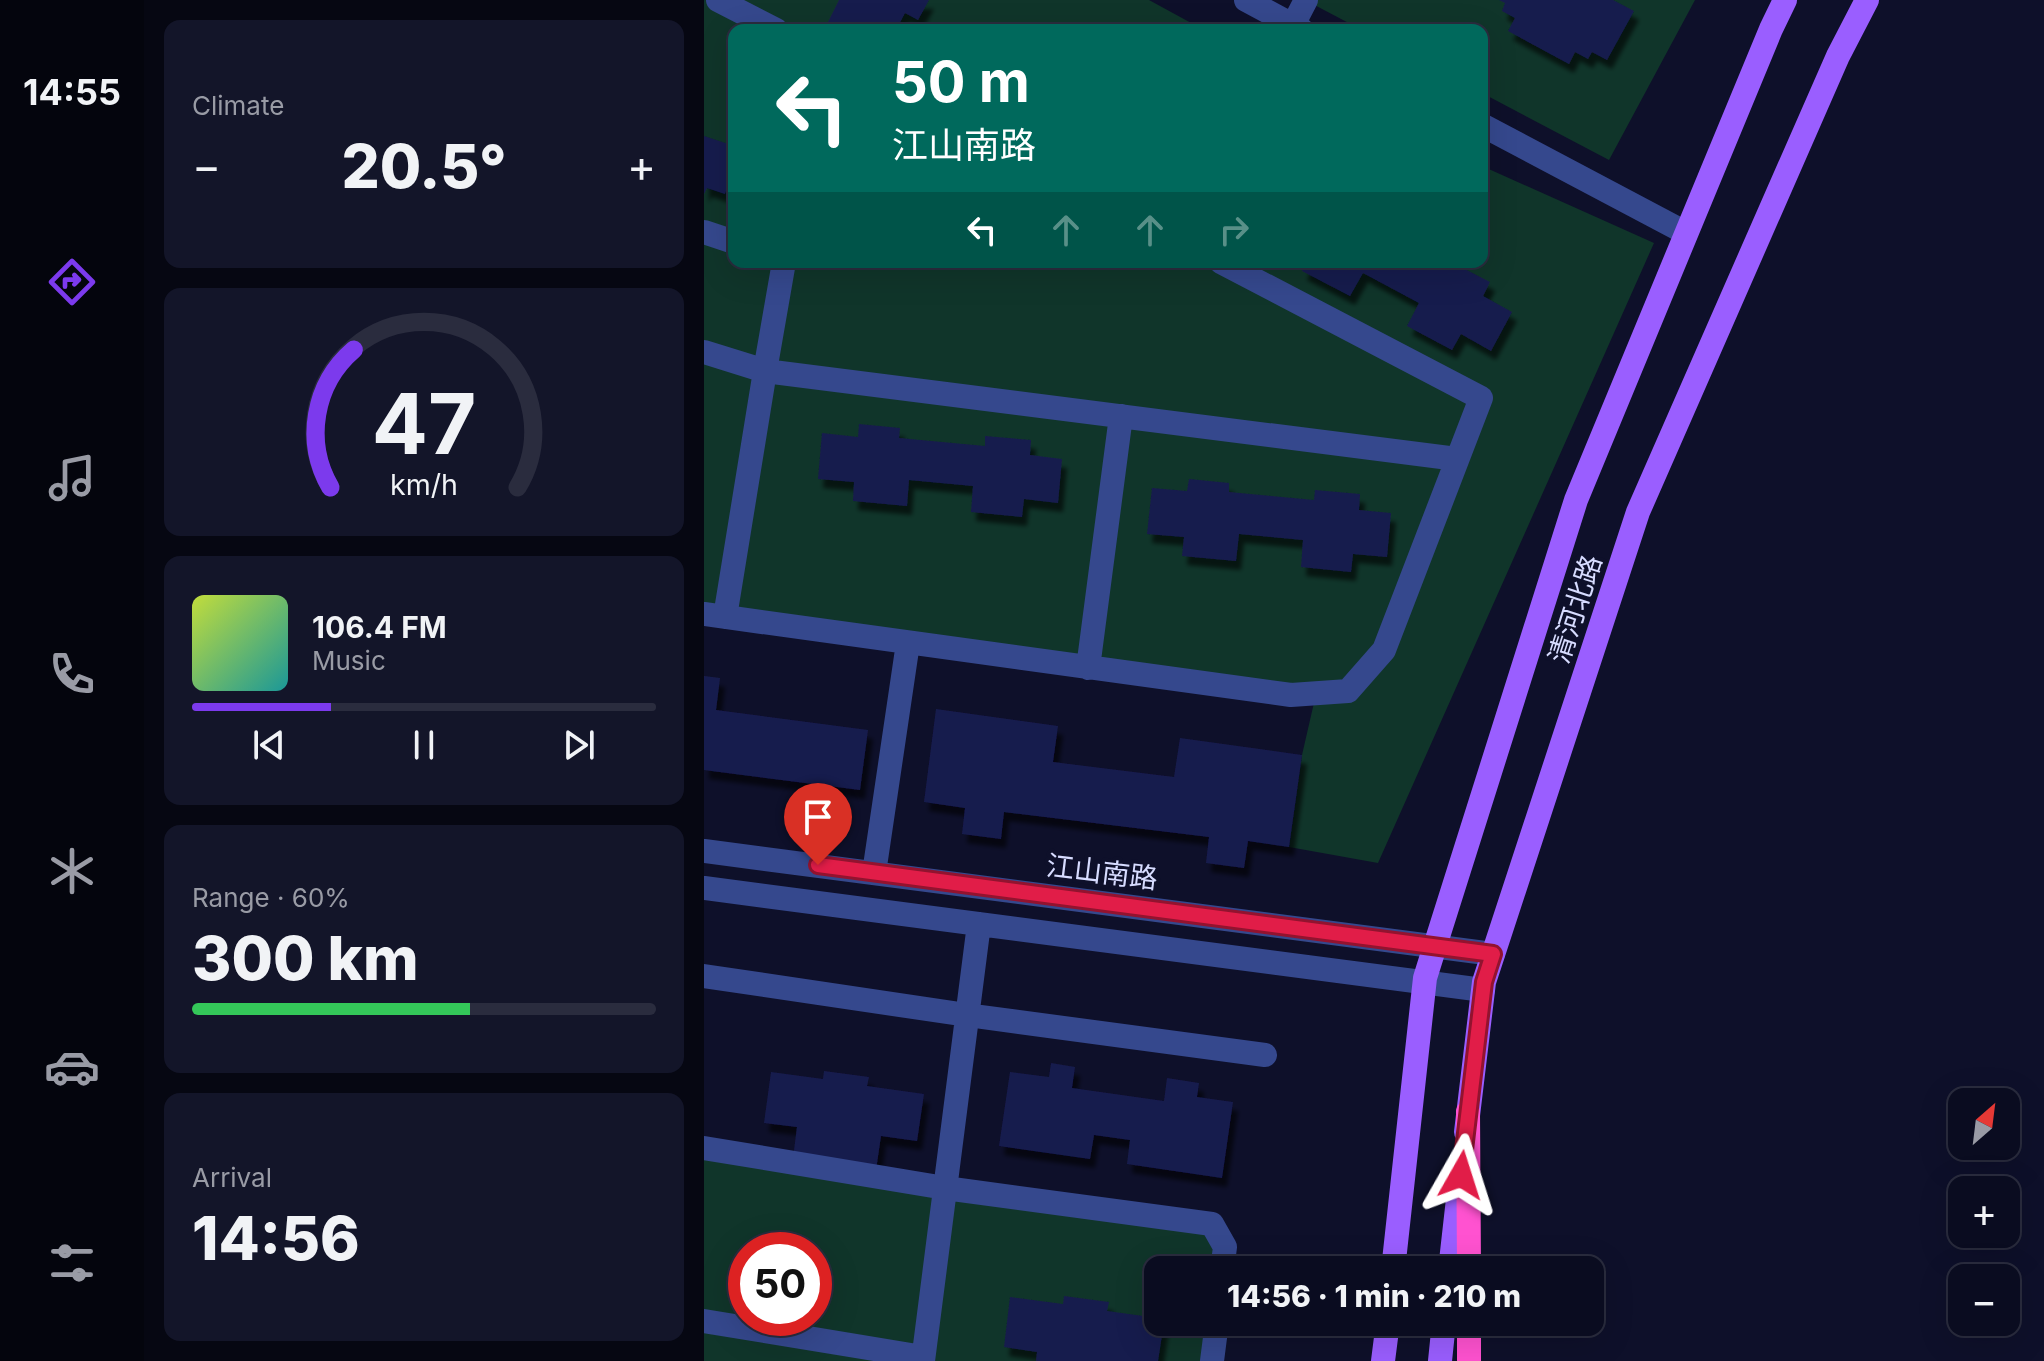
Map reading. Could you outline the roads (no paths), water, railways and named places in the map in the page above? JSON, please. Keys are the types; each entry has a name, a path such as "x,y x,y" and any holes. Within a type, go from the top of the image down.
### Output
{"highway":[{"path":"1468,1112 1469,1256"},
{"path":"1469,1336 1469,1361"}],"main road":[{"name":"清河北路","path":"1395,1256 1424,983 1435,946 1576,500 1785,0"},
{"name":"清河北路","path":"1452,1256 1483,990 1638,512 1833,68 1867,0"},
{"path":"1383,1361 1386,1336"},
{"path":"1440,1361 1443,1336"}],"street":[{"path":"718,0 764,24"},
{"path":"1246,0 1291,24"},
{"path":"1299,24 1306,0"},
{"path":"1488,128 1686,233"},
{"path":"704,232 728,240"},
{"path":"783,268 765,371 714,615 1291,695 1348,691 1384,650 1481,398 1232,268"},
{"path":"704,352 765,371 1457,459"},
{"path":"1088,668 1121,416"},
{"path":"874,873 908,643"},
{"name":"江山南路","path":"704,851 1493,954"},
{"path":"704,888 1483,990"},
{"path":"704,1321 923,1359 979,924"},
{"path":"704,976 1265,1055"},
{"path":"704,1148 945,1188 1212,1224 1225,1247 1224,1256"},
{"path":"1212,1361 1215,1336"}]}
